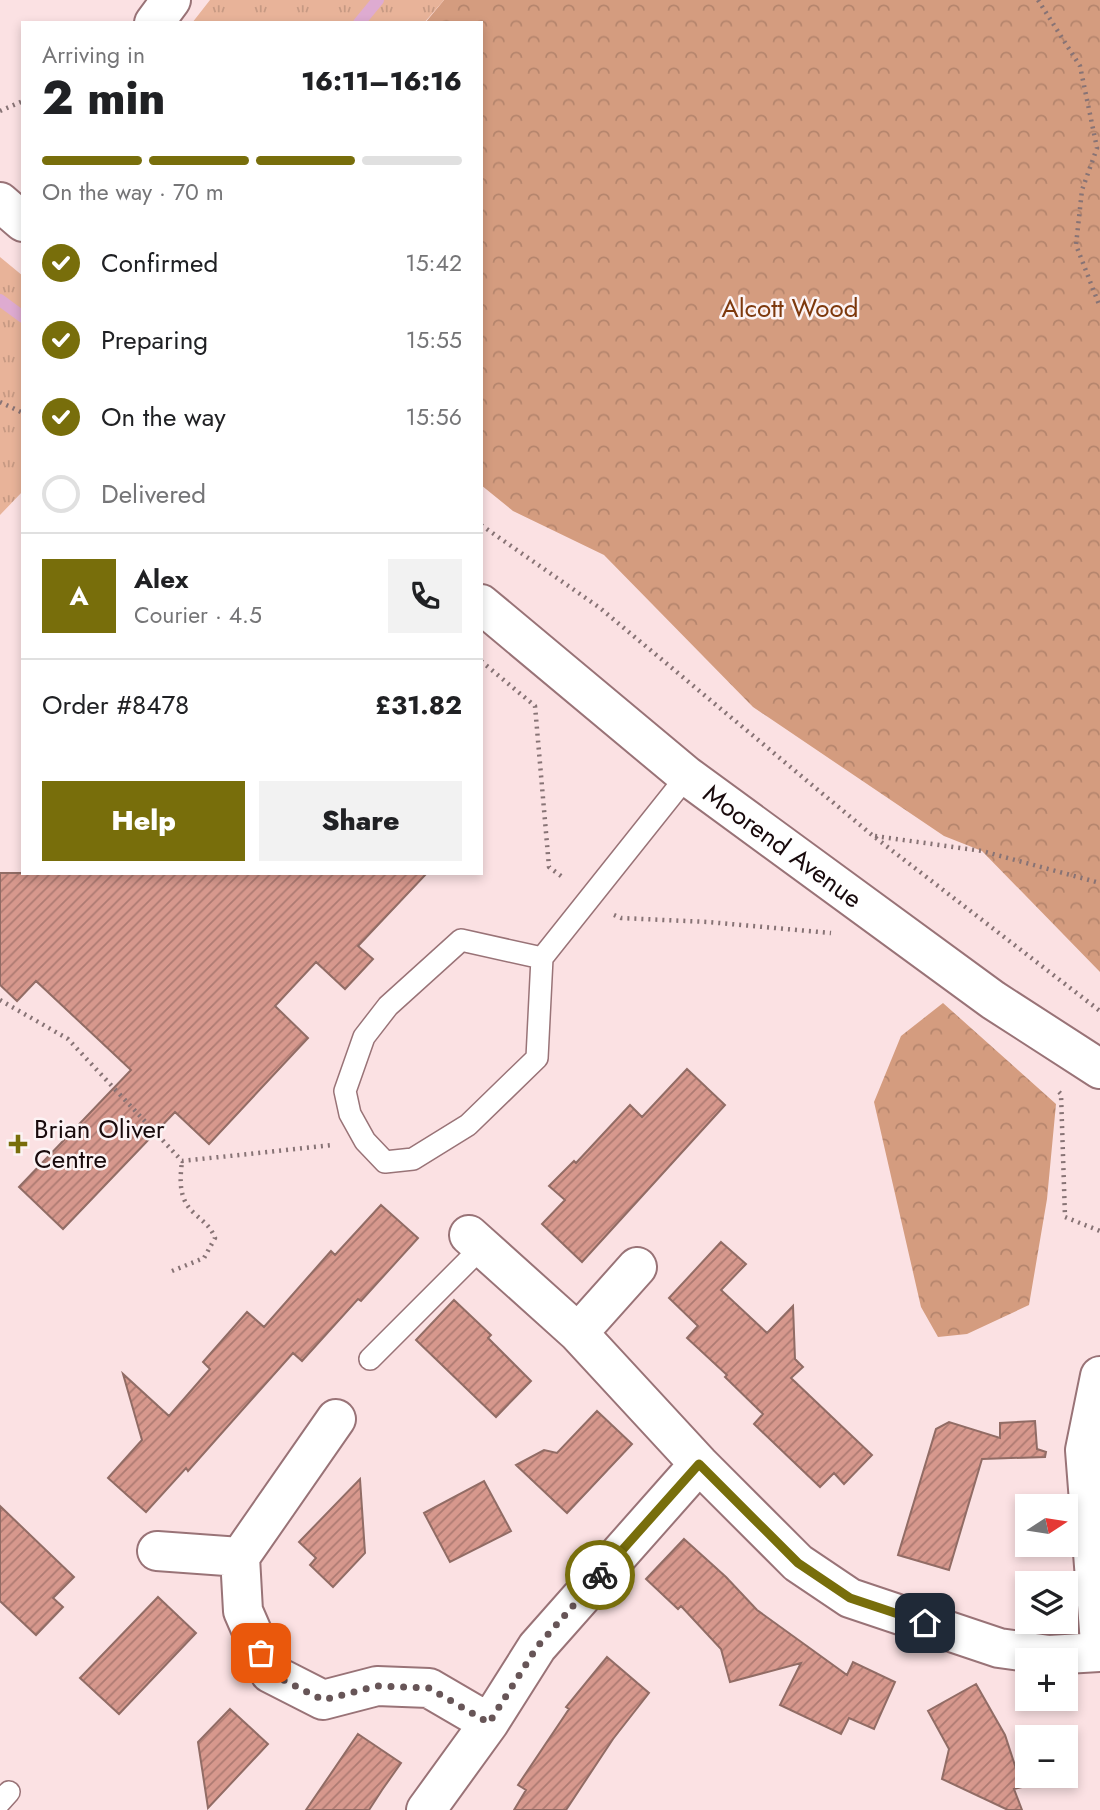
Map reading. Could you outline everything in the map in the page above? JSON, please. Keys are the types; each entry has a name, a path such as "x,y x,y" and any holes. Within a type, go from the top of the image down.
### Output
{"street":[{"path":"155,21 171,0"},
{"name":"Moorend Avenue","path":"483,606 687,776 993,1000 1100,1069"},
{"path":"476,1241 578,1333 699,1464 798,1563 850,1598 999,1648 1048,1655 1100,1652"},
{"path":"578,1333 637,1267"},
{"path":"1100,1376 1085,1450 1100,1643"},
{"path":"336,1419 240,1557 243,1611 270,1673 323,1700 377,1686 429,1688 489,1723"},
{"path":"426,1810 489,1723 537,1647 699,1464"},
{"path":"157,1551 240,1557"}],"lane":[{"path":"542,958 461,940 388,1006 364,1037 345,1091 350,1114 365,1141 385,1162 413,1159 468,1125 537,1058 542,958 687,776"},
{"path":"370,1359 476,1241"}],"path":[{"path":"1038,0 1080,66 1097,148 1082,190 1076,245 1100,307"},
{"path":"0,110 21,102"},
{"path":"0,402 21,412"},
{"path":"483,526 600,608 872,835 1100,1011"},
{"path":"483,663 535,706 549,867 589,899 621,918 708,922 831,933"},
{"path":"872,835 982,851 1100,883"},
{"path":"0,1000 68,1039 182,1161 179,1186 191,1211 209,1225 215,1238 204,1258 172,1270"},
{"path":"1050,1086 1061,1094 1065,1217 1100,1231"},
{"path":"182,1161 365,1141"}],"green space":[{"path":"210,0 444,0 426,21 194,21"},
{"name":"Alcott Wood","path":"444,0 1100,0 1100,972 982,851 944,836 753,707 604,555 513,511 483,487 483,21 427,21"},
{"path":"0,257 21,274 21,493 0,515"},
{"path":"943,1003 1056,1104 1047,1199 1029,1305 967,1334 938,1337 921,1307 874,1102 901,1036"}],"building":[{"path":"0,873 425,875 358,946 373,959 345,989 316,962 275,1006 308,1038 209,1144 175,1112 63,1229 19,1187 131,1070 36,981 17,1001 0,985"},
{"path":"687,1069 725,1105 582,1262 542,1224 565,1200 549,1186 574,1161 576,1163 630,1105 642,1117"},
{"path":"381,1205 418,1238 302,1361 293,1353 188,1471 186,1468 146,1512 108,1478 142,1440 123,1374 169,1416 210,1369 203,1362 247,1312 264,1327 331,1251 335,1255"},
{"path":"721,1242 746,1264 721,1290 767,1333 793,1306 795,1359 803,1367 791,1378 872,1455 844,1484 834,1473 820,1487 754,1424 763,1414 725,1377 727,1375 687,1338 698,1326 669,1298"},
{"path":"454,1300 491,1335 488,1338 531,1381 496,1417 416,1340"},
{"path":"597,1411 632,1444 567,1513 516,1465 544,1450 557,1453"},
{"path":"1035,1421 1037,1449 1046,1452 1045,1457 982,1459 949,1570 898,1555 936,1429 949,1422 1000,1438 1000,1423"},
{"path":"360,1479 365,1553 333,1587 310,1565 316,1558 299,1542"},
{"path":"484,1481 511,1531 450,1562 424,1513"},
{"path":"0,1506 74,1577 53,1598 63,1607 36,1635 0,1601"},
{"path":"684,1539 757,1610 847,1675 853,1662 895,1682 874,1729 849,1718 841,1734 780,1705 801,1663 730,1682 721,1649 681,1606 678,1609 646,1579"},
{"path":"158,1597 196,1633 119,1714 80,1678"},
{"path":"607,1657 649,1693 613,1739 566,1810 514,1810 526,1790 518,1785 569,1709 566,1707"},
{"path":"976,1684 1005,1735 1015,1766 1015,1788 1018,1788 1014,1789 1022,1810 1008,1810 942,1779 949,1749 928,1711"},
{"path":"230,1709 268,1744 208,1808 198,1742"},
{"path":"358,1734 401,1763 369,1810 306,1810"}],"waterway":[{"path":"361,21 378,0"},
{"path":"0,300 21,316"}],"way so far":[{"path":"261,1653 270,1673 323,1700 377,1686 429,1688 489,1723 537,1647 600,1575"}],"place":[{"name":"Brian Oliver Centre","path":"18,1144"}],"route":[{"path":"600,1575 699,1464 798,1563 850,1598 925,1623"}]}
